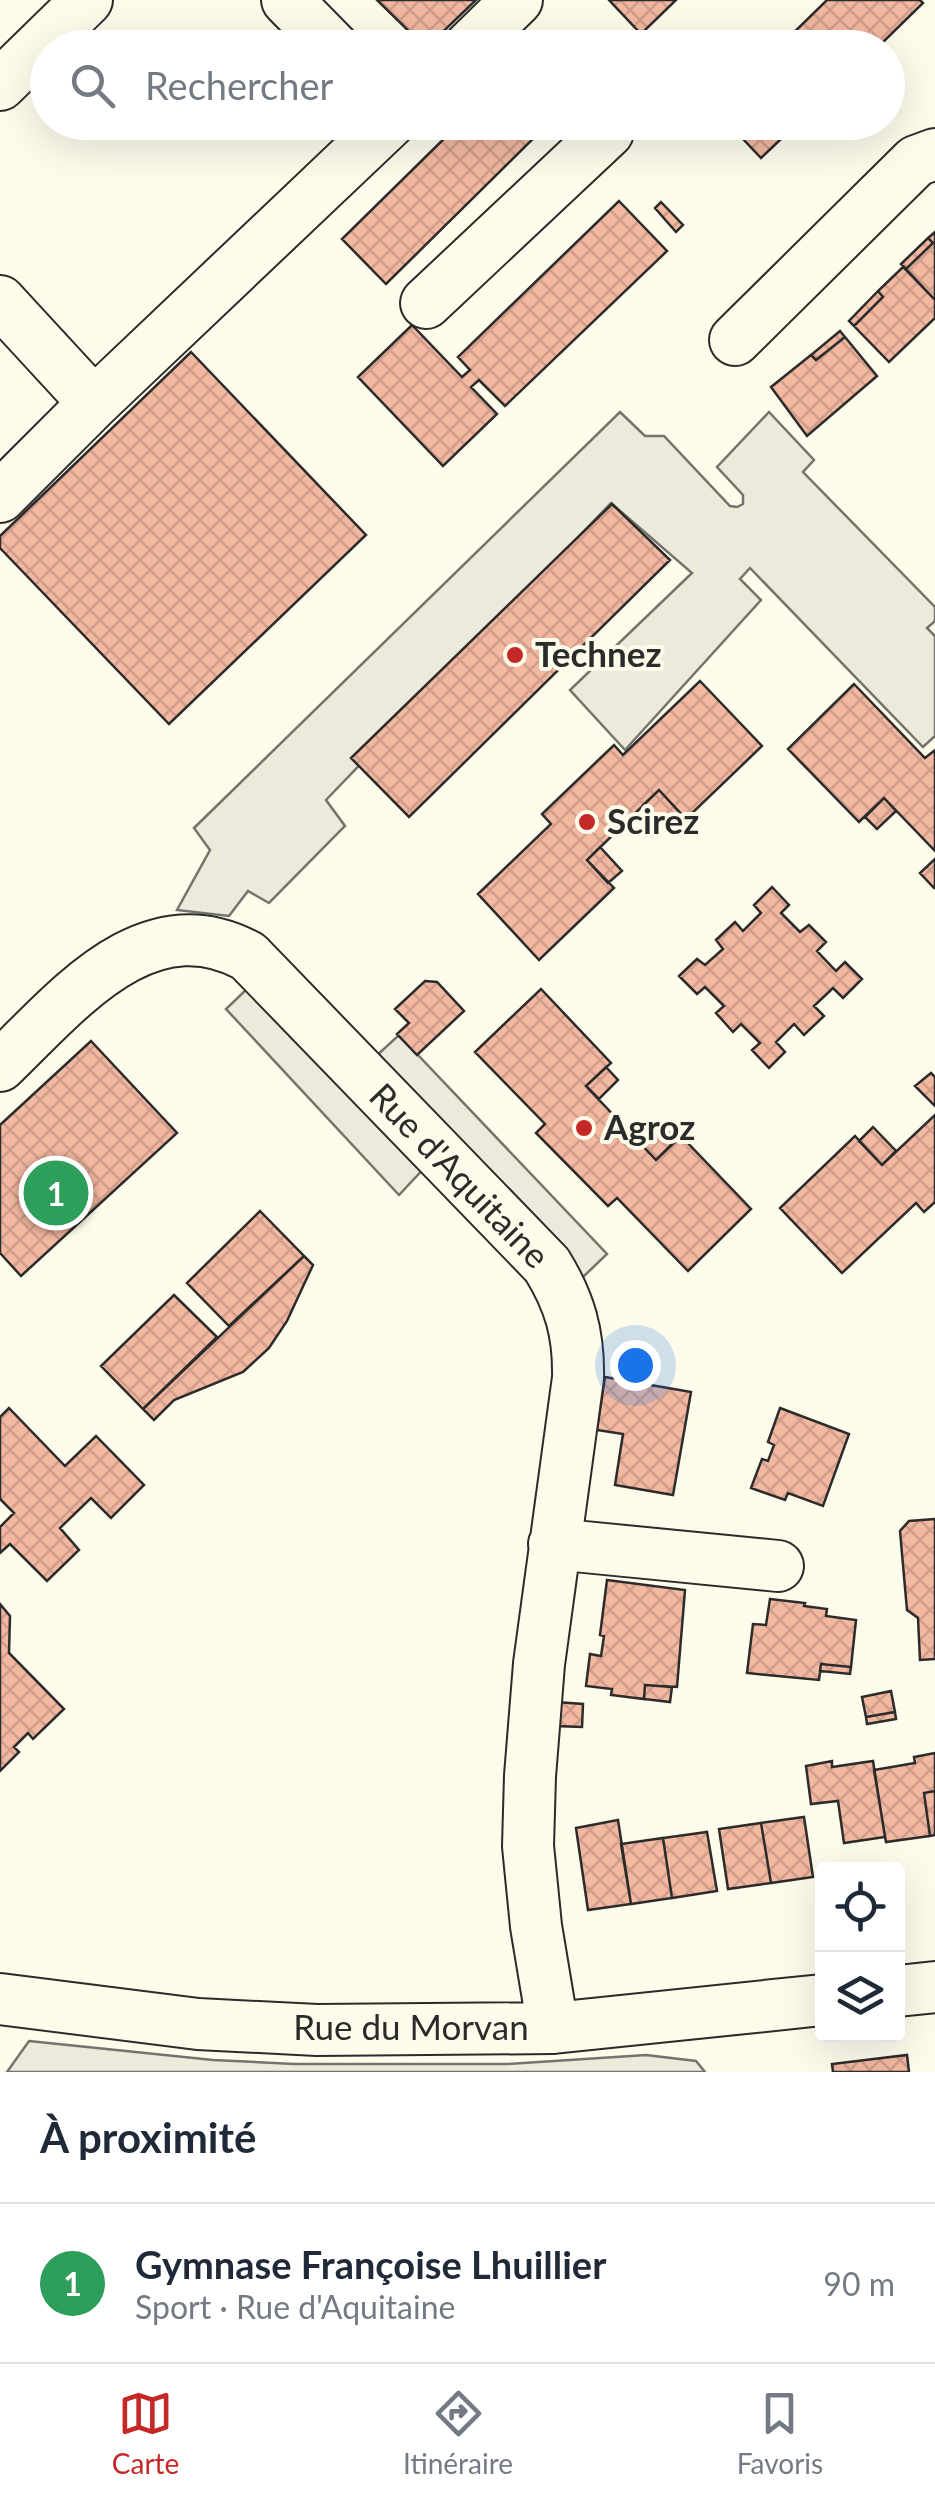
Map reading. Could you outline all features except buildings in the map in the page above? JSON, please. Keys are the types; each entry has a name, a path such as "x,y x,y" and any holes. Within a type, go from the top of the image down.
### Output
{"street":[{"path":"56,30 87,0"},
{"path":"287,0 316,30"},
{"path":"0,84 30,55"},
{"path":"0,496 371,140"},
{"path":"426,304 600,140"},
{"path":"735,340 916,160 935,154"},
{"path":"0,301 94,403"},
{"name":"Rue d'Aquitaine","path":"0,1066 96,975 147,946 199,939 227,945 248,956 547,1265 566,1296 579,1348 578,1378 539,1664 528,1846 553,2028"},
{"path":"554,1544 778,1566"},
{"path":"905,1990 935,1987"},
{"name":"Rue du Morvan","path":"0,1999 198,2024 317,2030 553,2028 815,2001"}],"shaded area":[{"path":"620,412 645,436 664,436 730,506 737,507 743,504 743,495 717,467 769,412 814,460 803,472 935,607 935,621 927,628 935,636 935,736 923,747 750,568 740,579 761,600 625,750 570,690 692,573 611,503 326,800 345,826 269,903 248,891 229,916 177,910 210,850 194,828"},
{"path":"252,984 428,1164 399,1195 226,1009"},
{"path":"399,1035 607,1254 583,1277 374,1058"},
{"path":"29,2041 213,2060 294,2064 508,2064 646,2055 696,2061 705,2072 7,2072"}],"place":[{"name":"Technez","path":"515,655"},
{"name":"Scirez","path":"587,822"},
{"name":"Agroz","path":"584,1128"},
{"name":"Gymnase Françoise Lhuillier","path":"56,1193"}]}
